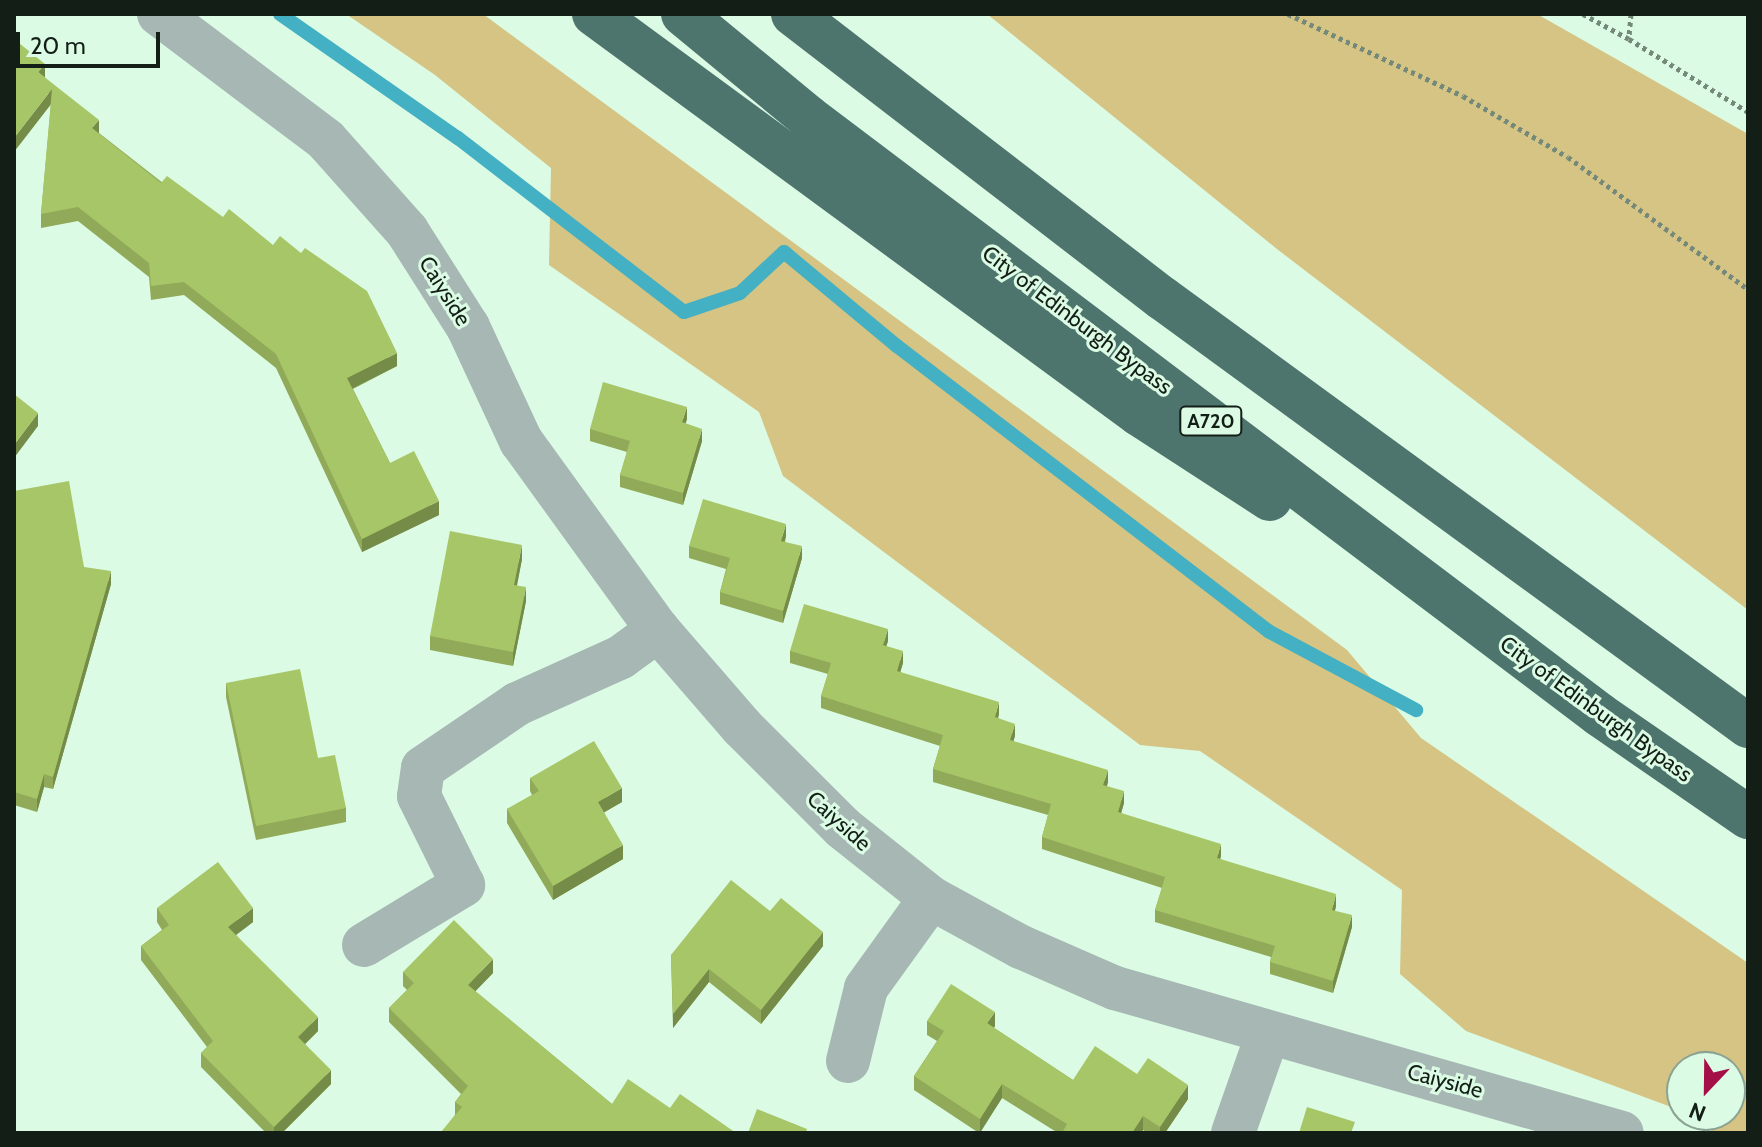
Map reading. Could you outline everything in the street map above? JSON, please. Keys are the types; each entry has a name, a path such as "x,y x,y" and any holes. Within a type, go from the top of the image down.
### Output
{"highway":[{"path":"594,14 1139,414 1600,715"},
{"name":"City of Edinburgh Bypass","path":"683,14 808,117 1600,715 1748,817"},
{"path":"793,14 1162,298 1748,726"},
{"path":"837,14 1162,298"}],"street":[{"name":"Caiyside","path":"159,14 326,140 407,231 468,327 521,441 658,630 742,727 843,828 931,898 1021,947 1115,988 1622,1133"},
{"path":"364,945 463,885 419,796 423,768 517,704 621,657 658,630"},
{"path":"848,1061 866,988 931,898"},
{"path":"1233,1133 1268,1033"}],"path":[{"path":"1288,14 1463,96 1568,157 1748,289"},
{"path":"1583,14 1748,112"},
{"path":"1629,39 1631,14"}],"shaded area":[{"path":"346,14 483,14 1347,650 1421,738 1748,963 1748,1133 1712,1131 1746,1131 1746,1051 1666,1051 1666,1105 1466,1031 1400,974 1402,890 1200,751 1140,745 783,476 759,412 549,265 551,168 435,75"},
{"path":"987,14 1537,14 1748,134 1748,610 1277,249"}],"building":[{"path":"14,39 45,64 38,72 99,120 92,128 161,183 167,176 223,217 229,209 273,245 280,236 301,253 305,248 367,291 397,353 347,378 390,463 414,451 439,501 362,539 276,354 184,282 151,286 149,263 78,207 41,214 52,89 14,138"},
{"path":"603,382 687,407 682,422 702,429 683,493 620,475 630,441 590,429"},
{"path":"14,394 38,413 14,445"},
{"path":"69,481 84,567 111,571 53,777 44,774 37,799 14,792 14,491"},
{"path":"703,499 786,524 781,541 802,546 783,611 720,592 730,558 689,546"},
{"path":"450,531 522,545 514,585 526,587 513,652 430,636"},
{"path":"804,604 888,629 883,645 903,651 897,671 999,702 995,717 1015,724 1010,740 1108,770 1103,785 1124,791 1118,812 1221,844 1217,858 1336,894 1332,910 1352,915 1333,981 1270,962 1275,946 1155,910 1165,877 1042,837 1051,804 933,769 943,735 821,696 831,663 790,651"},
{"path":"300,669 318,758 335,755 346,808 256,826 226,683"},
{"path":"594,741 622,788 598,802 623,845 553,886 507,809 539,791 530,778"},
{"path":"218,862 253,908 228,927 318,1017 298,1037 331,1070 274,1127 201,1053 213,1041 141,946 169,925 157,908"},
{"path":"731,880 770,911 781,898 823,932 761,1010 709,969 673,1014 671,955"},
{"path":"454,920 493,959 468,985 612,1104 628,1079 670,1108 680,1094 736,1133 442,1133 462,1107 455,1102 468,1086 389,1008 414,983 403,972"},
{"path":"951,984 995,1012 987,1023 1073,1080 1095,1046 1137,1074 1148,1058 1188,1085 1160,1127 1143,1116 1132,1133 1062,1133 1067,1124 1002,1084 980,1119 914,1076 944,1031 927,1021"},
{"path":"1307,1107 1355,1122 1351,1133 1299,1133"},
{"path":"757,1109 807,1129 806,1133 748,1133"}],"waterway":[{"path":"280,14 458,138 684,312 740,293 784,252 897,346 1268,631 1416,710"}]}
